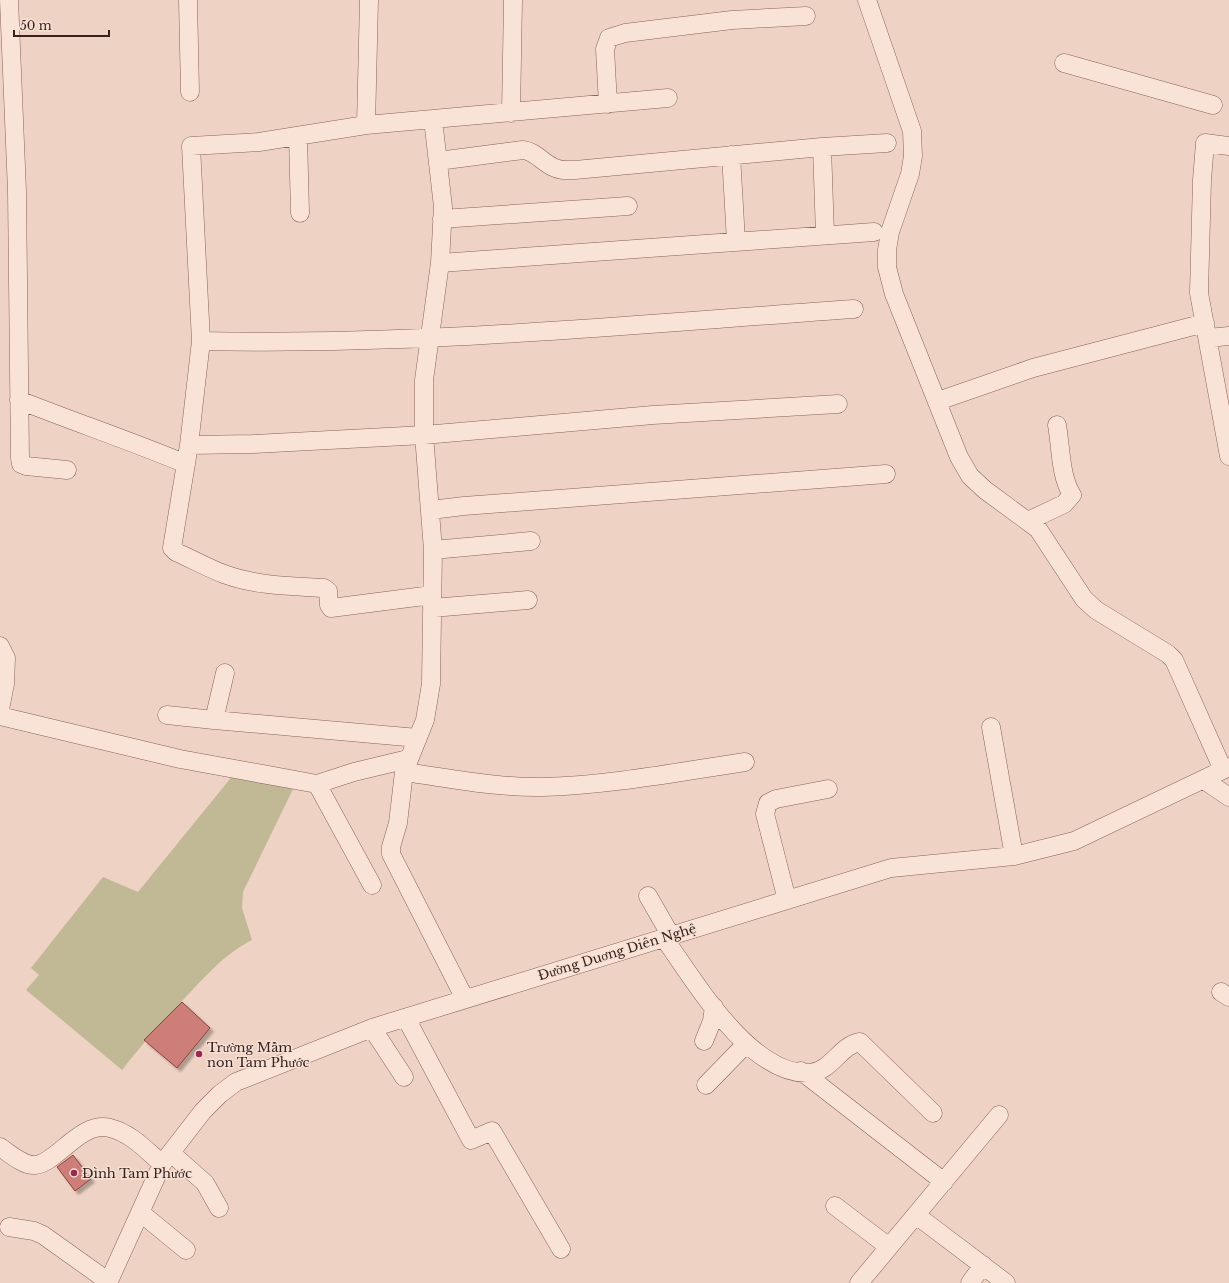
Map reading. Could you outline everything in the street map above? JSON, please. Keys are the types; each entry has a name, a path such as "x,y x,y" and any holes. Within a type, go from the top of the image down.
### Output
{"street":[{"path":"9,0 17,191 21,464 26,466 67,470"},
{"path":"188,0 190,92"},
{"path":"366,125 369,0"},
{"path":"510,113 513,0"},
{"path":"867,0 912,131 913,156 906,187 890,232 887,267 894,294 938,401 959,457 970,476 985,490 1038,529 1084,599 1096,610 1164,651 1174,660 1226,768"},
{"path":"608,104 605,49 609,38 625,33 732,20 806,16"},
{"path":"1064,62 1213,105"},
{"path":"528,600 432,601 331,608 329,605 328,591 324,588 279,586 246,580 225,574 176,552 172,548 189,445 200,341 190,146 259,142 366,125 668,98"},
{"path":"433,119 443,207 440,263 424,380 424,435 434,550 429,699 425,720 406,766 398,823 391,854 465,999"},
{"path":"298,136 300,213"},
{"path":"438,161 522,150 528,151 553,167 561,170 575,170 731,154 887,143"},
{"path":"1229,146 1205,143 1202,180 1199,271 1199,293 1229,456"},
{"path":"822,147 825,235"},
{"path":"731,154 736,242"},
{"path":"442,219 628,206"},
{"path":"440,263 874,232"},
{"path":"200,341 290,343 429,339 854,309"},
{"path":"938,401 1033,368 1206,331 1229,336"},
{"path":"20,400 96,431 144,446 186,464"},
{"path":"189,445 253,444 424,435 653,415 838,404"},
{"path":"1028,521 1064,504 1072,495 1062,473 1063,461 1057,425"},
{"path":"431,510 464,506 886,474"},
{"path":"434,550 531,541"},
{"path":"0,646 6,658 5,684 0,709"},
{"path":"214,720 224,673"},
{"path":"167,715 418,738"},
{"path":"0,716 180,759 317,784 354,772 406,766 509,786 543,787 644,778 745,762"},
{"path":"991,727 1014,856"},
{"name":"Đường Duơng Diên Nghệ","path":"108,1282 167,1158 203,1112 220,1094 236,1082 372,1028 891,868 1014,856 1074,842 1226,768"},
{"path":"1204,780 1229,797"},
{"path":"317,784 372,885"},
{"path":"787,900 765,814 768,804 776,798 828,790"},
{"path":"648,896 668,937 714,1007 746,1044 766,1059 788,1069 810,1073 829,1066 853,1042 860,1042 933,1113"},
{"path":"704,1041 712,1021 714,1007"},
{"path":"406,1018 471,1140 492,1131 561,1249"},
{"path":"372,1028 404,1077"},
{"path":"706,1085 746,1044"},
{"path":"801,1071 944,1182"},
{"path":"859,1283 999,1116"},
{"path":"0,1147 26,1163 35,1165 44,1161 80,1135 98,1127 109,1128 127,1134 205,1182 219,1208"},
{"path":"836,1206 889,1247"},
{"path":"141,1213 186,1250"},
{"path":"916,1215 1006,1283"},
{"path":"9,1228 34,1231 43,1235 108,1282"},
{"path":"970,1283 983,1265"}],"shaded area":[{"path":"234,774 295,785 243,892 242,908 252,940 223,959 207,975 152,1034 122,1070 26,990 39,975 31,968 103,877 138,892"}],"building":[{"path":"182,1002 210,1028 177,1068 144,1040"},
{"name":"Đình Tam Phước","path":"73,1155 91,1179 75,1191 57,1167"}],"place":[{"name":"Trường Mầm non Tam Phước","path":"199,1054"},
{"name":"Đình Tam Phước","path":"74,1173"}]}
